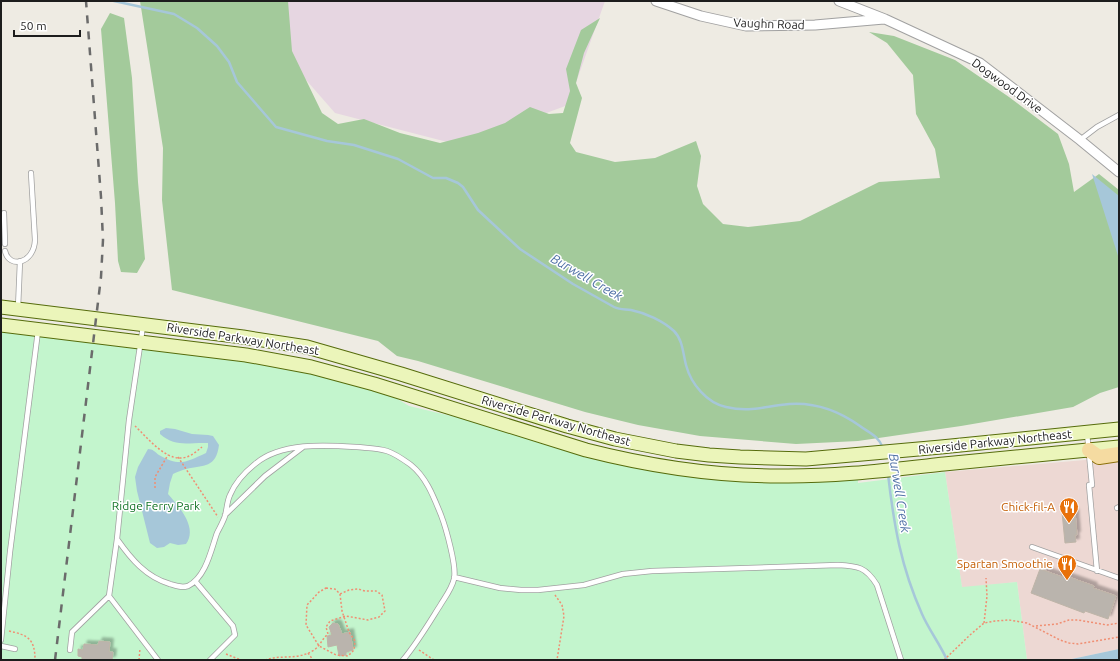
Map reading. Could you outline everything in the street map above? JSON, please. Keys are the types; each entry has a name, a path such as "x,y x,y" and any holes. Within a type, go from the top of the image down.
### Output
{"main road":[{"name":"Riverside Parkway Northeast","path":"1,307 243,337 307,347 393,381 571,446 618,458 681,470 770,476 818,476 856,474 1119,447"},
{"name":"Riverside Parkway Northeast","path":"1,325 278,360 393,381 647,446 676,451 740,457 806,458 853,455 1119,429"},
{"path":"1089,450 1099,457 1119,454"}],"street":[{"name":"Vaughn Road","path":"656,1 701,16 746,26 815,25 886,19"},
{"name":"Dogwood Drive","path":"839,1 886,19 980,63 1119,172"}],"lane":[{"path":"1080,140 1097,127 1119,115"},
{"path":"6,251 6,254 9,257 16,261 20,261 29,258 35,245 32,173"},
{"path":"4,212 5,244"},
{"path":"18,309 20,261"},
{"path":"70,650 72,632 109,596 117,539 129,420 143,324"},
{"path":"1,640 10,552 38,330"},
{"path":"1087,432 1098,570"},
{"path":"117,539 137,565 152,576 166,583 183,587 195,581 203,569 225,515 229,496 235,485 257,462 269,455 281,451 303,448 346,447 387,451 401,458 413,467 426,483 442,518 453,562 454,577 452,586 426,629 403,660"},
{"path":"225,515 265,476 303,448"},
{"path":"1032,547 1119,578"},
{"path":"454,577 500,588 521,590 550,589 584,585 624,574 652,571 831,566 858,567 872,576 877,585 901,660"},
{"path":"195,581 233,626 235,635 210,660"},
{"path":"109,596 158,660"},
{"path":"1,646 15,649"}],"path":[{"path":"129,420 154,446 168,455 178,457 189,456 202,447"},
{"path":"155,488 155,478 168,455"},
{"path":"178,457 222,523"},
{"path":"984,623 987,596 986,578"},
{"path":"326,588 333,588 340,594 342,611 349,632 355,641 354,650 348,658 330,652 319,646 306,625 307,605 319,592 326,588"},
{"path":"264,660 272,658 295,659 308,653 319,646 328,634 326,627 330,620 346,616 368,620 382,616 385,611 382,595 376,591 358,589 349,590 340,594"},
{"path":"550,589 560,601 564,611 557,660"},
{"path":"1035,627 1057,624 1069,620 1107,625 1119,623"},
{"path":"944,660 984,623 1018,621 1027,623 1060,640 1078,644 1119,637"},
{"path":"3,630 31,639 34,645 35,660"},
{"path":"139,660 141,638"},
{"path":"414,647 434,660"},
{"path":"219,651 241,660"},
{"path":"308,653 313,660"}],"shaded area":[{"path":"287,1 605,1 568,105 459,145 335,113 286,57"},
{"path":"1119,457 1119,649 1067,660 1027,660 1017,582 962,588 945,472"}],"green space":[{"path":"140,1 288,1 292,51 322,113 338,124 364,119 400,133 440,143 478,133 505,123 530,107 549,114 563,113 570,91 566,69 581,30 600,18 584,53 576,83 582,98 570,143 576,152 615,162 655,158 696,141 701,156 697,186 703,204 723,224 748,227 800,221 879,182 940,178 935,149 916,114 913,75 887,43 869,32 894,36 955,60 1009,97 1058,134 1069,164 1074,192 1099,174 1119,190 1119,387 1100,393 1073,407 961,426 858,441 796,444 700,436 638,425 585,412 418,361 397,356 378,341 172,290 162,200 163,148"},
{"path":"110,13 124,18 132,78 138,182 145,259 137,273 121,272 118,261 115,203 101,29"},
{"name":"Ridge Ferry Park","path":"1,331 249,361 324,376 391,395 409,406 464,419 592,458 858,479 858,483 945,472 962,587 1017,582 1027,660 1,660"}],"water":[{"path":"1092,174 1119,196 1119,259"},
{"path":"166,428 192,434 213,436 219,445 215,458 212,462 204,466 184,469 173,474 168,494 186,518 190,531 189,538 186,544 178,545 170,543 164,547 157,548 150,543 137,491 135,477 138,467 148,449 153,450 166,459 183,462 206,453 208,447 208,443 177,443 172,441 160,434 160,431"},
{"path":"1119,649 1119,660 1067,660"}],"building":[{"name":"Chick-fil-A","path":"1070,511 1070,513 1075,512 1077,535 1075,535 1076,542 1065,543 1062,512"},
{"path":"1040,569 1094,586 1093,588 1116,596 1108,619 1085,611 1084,613 1031,593"},
{"path":"333,623 338,624 342,634 350,632 353,650 346,652 346,655 339,656 337,645 328,647 327,636 332,635 329,627"},
{"path":"99,641 110,642 109,652 113,652 112,660 82,660 82,657 78,656 78,649 83,650 84,644 98,645"}],"waterway":[{"name":"Burwell Creek","path":"114,1 174,14 197,28 217,46 229,62 237,82 276,127 327,141 354,145 398,159 433,178 446,178 458,183 463,187 478,210 520,249 573,284 614,307 637,311 648,315 665,324 674,331 681,343 688,372 696,386 712,401 719,405 735,409 751,409 789,404 808,404 817,406 835,412 852,421 876,437 883,448"},
{"name":"Burwell Creek","path":"888,474 899,546 909,580 925,620 947,660"}],"railway":[{"path":"55,660 101,277 103,240 86,1"}],"place":[{"name":"Chick-fil-A","path":"1069,524"},
{"name":"Spartan Smoothie","path":"1067,581"}]}
